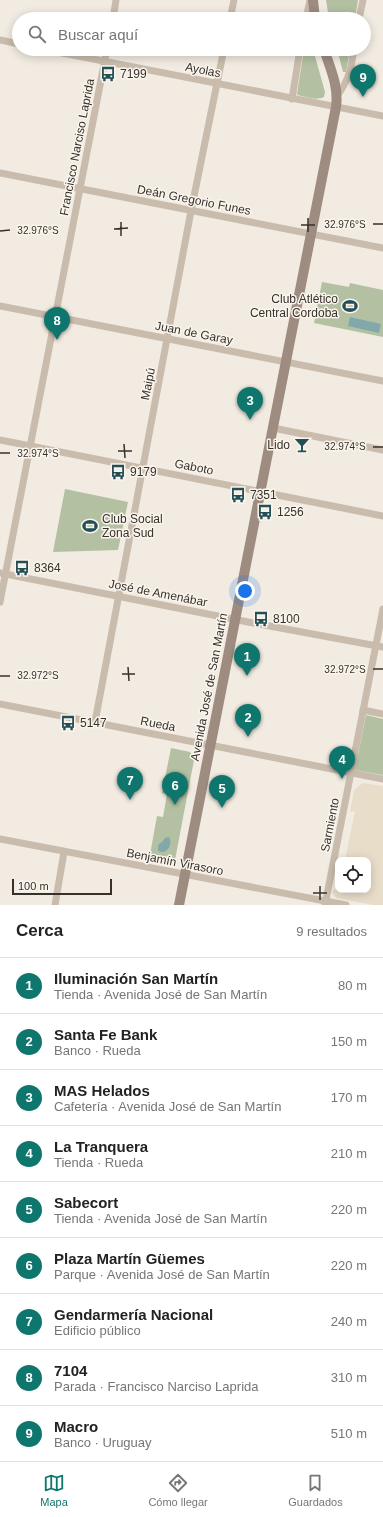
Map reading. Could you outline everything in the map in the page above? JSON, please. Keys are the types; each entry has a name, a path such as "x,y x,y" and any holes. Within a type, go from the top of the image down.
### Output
{"main road":[{"path":"312,0 314,12"},
{"name":"Avenida José de San Martín","path":"179,905 336,107 337,96 326,56"}],"street":[{"path":"114,12 116,0"},
{"path":"231,12 234,0"},
{"path":"308,12 312,0"},
{"path":"360,12 363,0"},
{"path":"0,40 12,43"},
{"name":"Ayolas","path":"75,56 383,116"},
{"name":"Francisco Narciso Laprida","path":"0,602 3,574 30,446 105,56"},
{"name":"Maipú","path":"95,722 168,340 191,211 223,56"},
{"path":"292,99 299,56"},
{"name":"Avenida José de San Martín","path":"337,96 346,84 353,56"},
{"name":"Deán Gregorio Funes","path":"0,173 383,248"},
{"name":"Juan de Garay","path":"0,306 383,381"},
{"path":"273,428 383,450"},
{"name":"Gaboto","path":"0,440 383,516"},
{"name":"José de Amenábar","path":"3,574 379,646"},
{"name":"Sarmiento","path":"326,903 363,710 379,646 383,609"},
{"name":"Rueda","path":"0,704 383,779"},
{"path":"363,710 383,714"},
{"name":"Benjamín Virasoro","path":"0,839 326,903 346,905"},
{"path":"55,905 64,852"}],"green space":[{"path":"326,0 358,0 356,12 328,12"},
{"path":"303,56 315,56 325,92 324,97 315,99 297,94"},
{"path":"339,56 349,56 346,72 343,72"},
{"name":"Club Atlético Central Cordoba","path":"322,282 349,287 350,283 383,290 383,337 314,323"},
{"name":"Club Social Zona Sud","path":"65,489 128,502 118,550 53,552"},
{"path":"366,715 383,719 383,775 355,770"},
{"path":"171,748 190,752 194,760 175,860 170,865 149,860 157,816 163,817 167,794 162,793"}],"shaded area":[{"path":"363,783 383,786 383,905 373,905 337,898 332,893 333,890 335,890 335,893 371,893 371,857 346,857 355,811 350,812 354,790"}],"water":[{"path":"350,317 381,324 379,333 348,326"},
{"path":"169,837 169,848 164,852 160,852 158,850 158,845 165,838"}],"place":[{"name":"7199","path":"108,74"},
{"name":"Macro","path":"363,97"},
{"name":"Club Atlético Central Cordoba","path":"350,306"},
{"name":"7104","path":"57,340"},
{"name":"MAS Helados","path":"250,420"},
{"name":"Lido","path":"302,445"},
{"name":"9179","path":"118,472"},
{"name":"7351","path":"238,495"},
{"name":"1256","path":"265,512"},
{"name":"Club Social Zona Sud","path":"90,526"},
{"name":"8364","path":"22,568"},
{"name":"8100","path":"261,619"},
{"name":"Iluminación San Martín","path":"247,676"},
{"name":"5147","path":"68,723"},
{"name":"Santa Fe Bank","path":"248,737"},
{"name":"La Tranquera","path":"342,779"},
{"name":"Gendarmería Nacional","path":"130,800"},
{"name":"Plaza Martín Güemes","path":"175,805"},
{"name":"Sabecort","path":"222,808"}]}
